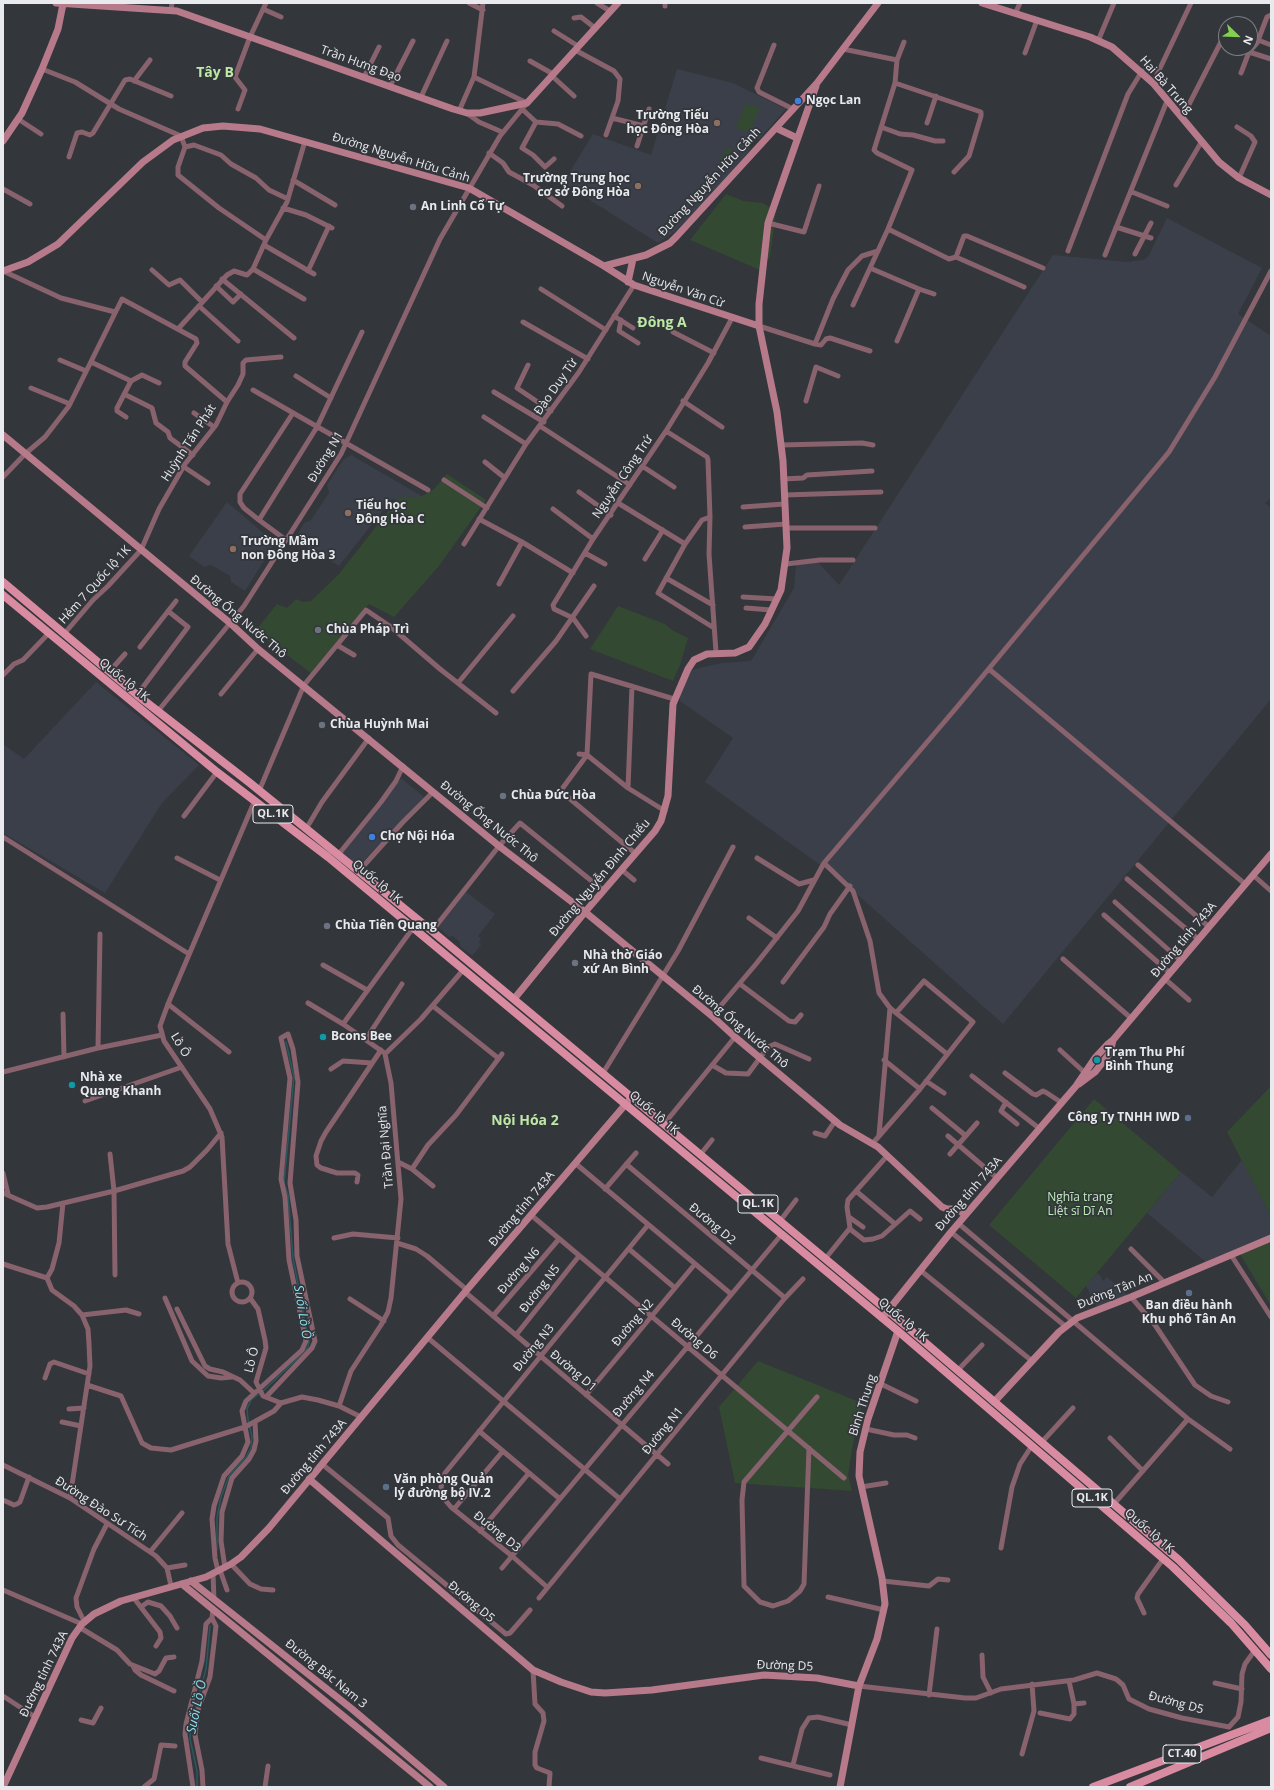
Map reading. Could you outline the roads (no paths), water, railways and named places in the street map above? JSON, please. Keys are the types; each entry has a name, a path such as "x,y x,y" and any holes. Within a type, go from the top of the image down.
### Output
{"main road":[{"name":"Quốc lộ 1K","path":"5,585 137,695 259,791 432,931 900,1321 1179,1560 1270,1650"},
{"name":"Quốc lộ 1K","path":"3,596 218,772 328,857 898,1331 1163,1559 1231,1623 1271,1669"},
{"path":"82,660 87,653"},
{"path":"254,800 259,791"},
{"path":"508,1007 514,999"},
{"path":"898,1331 900,1321"},
{"path":"987,1408 994,1402"},
{"path":"1270,1725 1271,1714"},
{"name":"CT.40","path":"1092,1787 1224,1737 1270,1725"},
{"name":"CT.40","path":"1130,1787 1270,1725"},
{"path":"1152,1787 1153,1778"}],"street":[{"path":"238,109 245,90 235,77 250,37 266,3"},
{"path":"469,3 483,10"},
{"path":"459,111 474,77 483,3"},
{"path":"597,3 610,11"},
{"path":"524,106 618,3"},
{"name":"Đường Nguyễn Hữu Cảnh","path":"3,271 28,262 58,244 143,162 181,136 203,128 223,126 260,129 469,188 604,266 633,259 646,255 670,243 817,83 878,3"},
{"name":"Hai Bà Trưng","path":"982,3 1005,6 1015,14 1037,20 1112,47 1153,83 1219,162 1238,178 1271,195"},
{"path":"1015,14 1020,3"},
{"path":"1098,41 1114,3"},
{"path":"1153,83 1192,3"},
{"path":"3,141 5,132 18,120 42,69 58,28 61,4"},
{"name":"Trần Hưng Đạo","path":"61,4 172,6 250,37 459,111 467,113 495,111 524,106"},
{"path":"263,9 281,17"},
{"path":"1271,15 1267,17 1258,40 1271,45"},
{"path":"574,18 581,17 595,28"},
{"path":"1024,54 1037,20"},
{"path":"554,31 576,48 618,74 620,79 618,101 606,135"},
{"path":"390,86 413,41"},
{"path":"421,97 447,41"},
{"path":"853,304 888,229 912,170 877,153 874,150 895,83 897,60 904,42"},
{"path":"774,45 757,88 759,92 793,109"},
{"path":"364,77 379,47"},
{"path":"1182,118 1218,48"},
{"path":"843,49 897,60"},
{"path":"1258,55 1271,59"},
{"path":"1241,73 1247,56"},
{"path":"134,80 150,60"},
{"path":"530,61 553,75 574,96"},
{"path":"42,69 75,82 110,104 181,136 185,147 178,167 178,175 265,243 314,274"},
{"path":"1068,251 1128,94 1142,72"},
{"path":"474,77 524,106 536,122 558,124 581,136"},
{"path":"69,157 77,133 82,132 90,135 93,133 125,80 134,80 171,96"},
{"name":"Đường Nguyễn Đình Chiểu","path":"514,999 585,912 655,831 665,811 668,796 674,699 694,660 707,654 716,652 735,653 749,647 765,624 777,600 783,583 786,564 786,526 781,445 777,412 760,326 759,304 768,223 817,83"},
{"path":"895,83 977,110 982,114 968,158 954,172"},
{"path":"927,123 936,96"},
{"path":"1105,256 1132,192 1167,101"},
{"name":"Đường N1","path":"158,711 249,598 346,444 433,254 489,153 502,132 524,106"},
{"path":"637,146 649,109"},
{"path":"467,113 480,122 502,132"},
{"path":"612,118 644,126"},
{"path":"18,120 41,134"},
{"path":"536,122 522,148 545,167 554,159"},
{"path":"881,127 900,134 943,141"},
{"path":"1237,127 1252,136 1255,142 1238,178"},
{"path":"776,128 798,138"},
{"path":"3,477 25,454 45,437 70,404 122,299 178,329 222,279 234,271 247,274 253,269 288,198 305,141"},
{"path":"1176,185 1202,141"},
{"path":"185,147 194,145 221,155 230,164 256,178 269,190 288,198"},
{"path":"489,153 503,163 509,172 533,185 562,206"},
{"path":"293,180 336,205"},
{"path":"768,223 804,232 819,186"},
{"path":"3,189 30,204"},
{"path":"1132,192 1167,206"},
{"path":"283,208 306,215 331,227 308,271"},
{"path":"1135,254 1150,223"},
{"path":"1116,227 1151,238"},
{"path":"888,229 949,259 956,257 1024,287"},
{"path":"956,257 961,240 967,236 1043,268"},
{"path":"815,344 833,299 848,270 862,256 878,251"},
{"path":"631,283 633,259"},
{"name":"Nguyễn Văn Cừ","path":"604,266 631,283 732,318 760,326"},
{"path":"870,268 934,294"},
{"path":"253,269 304,299"},
{"path":"152,270 168,284 180,280 201,304 238,341"},
{"path":"3,271 61,298 115,312"},
{"path":"712,1016 740,984 798,911 824,863 989,669 1169,452 1215,377 1271,271"},
{"path":"222,279 294,338"},
{"name":"Đào Duy Từ","path":"464,544 526,444 588,359 614,316 631,283"},
{"path":"216,286 233,302 240,294"},
{"path":"541,289 606,330"},
{"path":"897,341 919,289"},
{"path":"614,316 633,328"},
{"name":"Nguyễn Công Trứ","path":"586,636 573,618 553,608 593,539 611,515 618,502 666,431 683,401 714,353 732,318"},
{"path":"621,320 620,331 638,343"},
{"path":"523,322 588,359"},
{"path":"760,326 815,344 821,345 826,339 830,338 870,352"},
{"name":"Huỳnh Tấn Phát","path":"141,550 159,509 184,466 214,427 227,402 185,366 185,362 197,343 196,339 178,329"},
{"path":"258,520 317,427 362,332"},
{"path":"673,332 714,353"},
{"path":"227,402 243,374 244,362 281,357"},
{"path":"60,360 86,372"},
{"path":"91,362 131,381"},
{"path":"528,365 517,388 551,411"},
{"path":"806,401 816,367 838,376"},
{"path":"126,416 117,411 131,381 142,374 158,383"},
{"path":"296,376 331,398"},
{"path":"31,388 70,404"},
{"path":"253,390 428,490"},
{"path":"494,392 630,485"},
{"path":"124,394 152,408 156,423 168,432 170,438 193,455"},
{"path":"683,401 722,427"},
{"path":"286,540 244,508 240,502 240,494 293,413"},
{"path":"194,414 214,427"},
{"path":"484,417 526,444"},
{"path":"666,431 707,457 710,517 709,554 716,652"},
{"name":"Đường Ống Nước Thô","path":"3,435 230,623 258,649 369,738 499,846 585,912 712,1016 835,1121 861,1139 873,1143 942,1206 947,1209 958,1209 965,1215"},
{"path":"781,445 873,445"},
{"path":"485,462 505,478"},
{"path":"184,466 208,483"},
{"path":"642,466 674,488"},
{"path":"783,479 803,478 807,475 872,471"},
{"path":"444,480 487,508"},
{"path":"578,492 611,515"},
{"path":"784,495 881,492"},
{"path":"618,502 685,544"},
{"path":"743,507 784,504"},
{"path":"553,509 593,539"},
{"path":"710,517 702,520 685,544 659,591 659,595 714,628"},
{"path":"479,519 522,542 573,574"},
{"path":"745,527 830,526 875,528"},
{"path":"645,559 662,530"},
{"path":"499,584 522,542"},
{"name":"Hẻm 7 Quốc lộ 1K","path":"64,634 93,600 141,550"},
{"path":"585,553 605,564"},
{"path":"786,564 820,560 852,560"},
{"path":"666,578 713,605"},
{"path":"3,596 5,585"},
{"path":"513,691 556,641 594,586"},
{"path":"743,597 777,600"},
{"path":"140,647 176,601"},
{"path":"746,608 771,610"},
{"path":"259,791 304,685 366,610 391,627 496,713"},
{"path":"137,695 188,627 168,612"},
{"path":"458,683 513,616"},
{"path":"3,675 14,664 23,660 49,633"},
{"path":"337,645 354,655"},
{"path":"221,694 258,649"},
{"path":"109,672 125,654"},
{"path":"989,669 1245,884"},
{"path":"636,854 562,791 563,786 587,755 591,675 674,699"},
{"path":"628,788 632,686"},
{"path":"306,829 322,802 369,738"},
{"path":"579,754 587,755 628,788 665,811"},
{"path":"338,856 381,802 396,781 403,766"},
{"path":"184,816 218,772"},
{"path":"358,872 403,822 434,792"},
{"name":"Lồ Ô","path":"238,1284 228,1244 224,1144 221,1133 210,1109 162,1035 160,1026 254,800"},
{"path":"432,931 499,846 520,823 604,891"},
{"path":"3,837 189,954"},
{"path":"603,1073 678,951 734,847"},
{"name":"Đường tỉnh 743A","path":"882,1318 958,1223 1076,1086 1084,1072 1108,1044 1114,1040 1271,854"},
{"path":"177,858 220,880"},
{"path":"756,858 799,884 814,880"},
{"path":"824,863 850,886 859,906 870,941 880,993 890,1008 947,1054"},
{"path":"1138,865 1209,927"},
{"path":"622,870 634,880"},
{"path":"1253,875 1271,891"},
{"path":"1127,879 1198,939"},
{"path":"783,982 824,927 830,914 850,886"},
{"path":"1115,902 1180,961"},
{"path":"1104,915 1170,973"},
{"path":"749,918 777,938"},
{"path":"343,1024 413,928"},
{"path":"98,1048 100,934"},
{"path":"1063,959 1132,1019"},
{"path":"323,965 367,990"},
{"path":"357,1182 358,1175 355,1173 337,1173 321,1168 317,1165 316,1156 324,1136 372,1063 433,1006 464,969"},
{"path":"1165,979 1189,1000"},
{"path":"873,1143 879,1134 920,1089 973,1022 925,981 896,1013"},
{"path":"366,1039 402,984"},
{"path":"740,984 789,1021 795,1022 801,1016"},
{"path":"308,1003 366,1039 383,1052"},
{"path":"168,1004 229,1052"},
{"path":"412,1169 428,1145 456,1115 500,1056 433,1006"},
{"path":"879,1134 884,1060 890,1008"},
{"path":"62,1014 64,1057"},
{"path":"262,1394 302,1350 306,1341 289,1260 286,1197 281,1179 289,1140 298,1082 293,1049 288,1034 281,1038 290,1078 289,1140 290,1183 296,1220 297,1256 315,1341 312,1348 262,1394"},
{"path":"3,1072 98,1048 162,1035"},
{"path":"664,1124 735,1037"},
{"name":"Đường tỉnh 743A","path":"1076,1086 1095,1072 1110,1053 1114,1040"},
{"path":"712,1065 726,1073 748,1074 761,1059 768,1047 775,1044 808,1059"},
{"path":"1060,1050 1084,1072"},
{"name":"Trần Đại Nghĩa","path":"339,1406 351,1371 384,1321 388,1312 391,1298 392,1269 397,1241 401,1200 391,1083 383,1052"},
{"path":"884,1060 920,1089"},
{"path":"332,1069 343,1061 372,1063"},
{"path":"85,1101 182,1068"},
{"path":"1005,1073 1033,1094 1036,1095 1043,1091 1047,1092 1062,1103"},
{"path":"972,1076 1040,1129"},
{"path":"926,1081 944,1093"},
{"name":"Đường tỉnh 743A","path":"3,1787 72,1638 82,1624 107,1607 133,1597 191,1581 221,1569 258,1540 466,1291 631,1098"},
{"path":"1006,1102 1001,1111 1017,1124"},
{"path":"932,1108 966,1136"},
{"path":"815,1133 826,1136 835,1121"},
{"path":"950,1154 977,1123"},
{"path":"3,1173 5,1193 37,1208 114,1191 183,1171 190,1168 221,1133"},
{"path":"948,1136 997,1178"},
{"path":"700,1155 712,1140"},
{"path":"605,1189 636,1153"},
{"path":"110,1154 114,1191 115,1275"},
{"path":"887,1156 847,1203 850,1229 859,1237 868,1240 882,1236 910,1211 920,1219"},
{"path":"398,1162 412,1169 433,1186"},
{"path":"575,1164 731,1294"},
{"name":"Đường D2","path":"626,1164 785,1298"},
{"path":"856,1192 895,1224"},
{"path":"780,1221 796,1200"},
{"path":"47,1278 52,1269 59,1244 63,1203"},
{"name":"Đường D6","path":"531,1215 844,1478"},
{"path":"848,1217 863,1227"},
{"path":"958,1223 1188,1419 1230,1449"},
{"name":"Đường N3","path":"441,1487 445,1473 648,1225"},
{"path":"825,1259 850,1229"},
{"path":"951,1232 1065,1326"},
{"path":"334,1238 353,1234 397,1241 421,1253 466,1291"},
{"name":"Đường N4","path":"502,1568 782,1234"},
{"name":"Đường Tân An","path":"994,1402 1065,1326 1073,1320 1132,1297 1271,1238"},
{"name":"Đường N6","path":"493,1316 559,1239"},
{"path":"1131,1248 1165,1282"},
{"path":"629,1249 675,1288"},
{"path":"985,1260 992,1252"},
{"path":"1231,1255 1271,1317"},
{"name":"Đường N5","path":"516,1335 579,1256"},
{"path":"995,1268 1002,1260"},
{"path":"3,1264 47,1278 52,1290 74,1306 82,1315 88,1329 90,1344 89,1374 70,1498"},
{"name":"Đường N2","path":"586,1395 695,1264"},
{"path":"920,1270 1032,1361"},
{"name":"Đường N1","path":"538,1598 785,1298 803,1279"},
{"name":"Lồ Ô","path":"243,1282 249,1285 252,1291 250,1298 243,1302 234,1298 233,1289 238,1284 243,1282"},
{"name":"Đường D1","path":"466,1291 493,1316 668,1464"},
{"path":"1132,1297 1155,1325 1195,1385 1211,1396 1228,1402"},
{"path":"165,1298 192,1361 208,1376 221,1378 233,1377"},
{"name":"Lồ Ô","path":"250,1298 258,1309 265,1340 266,1348 256,1382 262,1394"},
{"path":"350,1299 384,1321"},
{"path":"176,1309 205,1366 210,1370 223,1372 233,1377 247,1386 254,1393 262,1394 281,1403"},
{"path":"82,1315 126,1310 139,1314"},
{"name":"Bình Thung","path":"840,1787 859,1686 877,1639 884,1610 883,1581 861,1487 859,1464 866,1429 898,1331"},
{"path":"428,1338 620,1499"},
{"path":"958,1370 982,1344"},
{"path":"45,1378 50,1364 54,1362 89,1374"},
{"path":"881,1384 916,1401"},
{"path":"87,1385 121,1396 142,1443 151,1448 177,1450 250,1425 274,1411 281,1403 296,1398 308,1398 339,1406 361,1417"},
{"path":"203,1787 202,1770 195,1735 198,1710 210,1677 216,1626 212,1618 221,1569 222,1512 232,1478 242,1463 254,1450 256,1441 250,1425 242,1411 246,1401 254,1393"},
{"path":"809,1448 804,1584 800,1591 788,1601 773,1606 760,1602 744,1586 742,1500 744,1482 818,1397"},
{"path":"68,1409 84,1408"},
{"path":"1041,1443 1072,1408"},
{"path":"1114,1505 1188,1419"},
{"path":"62,1422 81,1426"},
{"path":"227,1590 214,1547 212,1519 214,1506 224,1476 242,1463 248,1442 250,1425"},
{"path":"866,1429 894,1435 907,1435 915,1438"},
{"path":"479,1431 560,1499"},
{"path":"1110,1438 1143,1471"},
{"path":"1001,1548 1012,1487 1020,1464 1031,1447"},
{"path":"454,1510 503,1451"},
{"path":"322,1464 388,1518 391,1536 398,1545 506,1634 510,1633 530,1610"},
{"name":"Đường Đào Sư Tích","path":"3,1466 29,1477 70,1498 150,1552 167,1568"},
{"path":"480,1531 529,1472"},
{"path":"3,1500 14,1505 20,1502 29,1477"},
{"name":"Đường D5","path":"309,1479 533,1670 575,1687 605,1693 652,1690 764,1675 816,1678 859,1686 928,1695 970,1698 1001,1689 1032,1684 1069,1681 1097,1673 1116,1679 1123,1685 1129,1699 1149,1709 1182,1718 1230,1727"},
{"path":"861,1487 886,1483"},
{"name":"Đường D3","path":"441,1487 446,1501 454,1510 512,1556 547,1587"},
{"path":"150,1552 182,1513"},
{"path":"82,1624 76,1598 94,1549 107,1524"},
{"path":"1144,1613 1137,1598 1138,1594 1163,1559"},
{"path":"171,1586 167,1568 185,1565"},
{"path":"221,1569 261,1589 273,1590"},
{"path":"883,1581 928,1586 938,1579 948,1580"},
{"name":"Đường Bắc Nam 3","path":"191,1581 214,1601 323,1686 444,1787"},
{"name":"Đường Bắc Nam 3","path":"182,1584 430,1787"},
{"path":"3,1590 82,1624 117,1650 141,1675 174,1691"},
{"path":"133,1597 161,1636 156,1646"},
{"path":"828,1597 884,1610"},
{"path":"140,1607 148,1602 161,1606 167,1611 177,1628"},
{"path":"193,1787 185,1734 186,1724 202,1662 206,1624 212,1618"},
{"path":"928,1695 937,1629"},
{"path":"1224,1737 1238,1717 1242,1689 1242,1674 1245,1664 1255,1650"},
{"path":"982,1655 983,1677 991,1693"},
{"path":"154,1682 155,1674 159,1671 166,1658 174,1657"},
{"path":"133,1666 155,1674"},
{"path":"533,1670 535,1704 543,1713 544,1721 535,1752 535,1765 537,1768 550,1773 549,1787"},
{"path":"1040,1713 1070,1719 1074,1714 1074,1704 1069,1681"},
{"path":"1215,1683 1242,1689"},
{"path":"1022,1754 1034,1711 1032,1684"},
{"path":"3,1696 35,1717"},
{"path":"1074,1704 1084,1703"},
{"path":"81,1720 93,1723 101,1708"},
{"path":"793,1765 802,1729 809,1718 818,1717 852,1725"},
{"path":"144,1787 154,1779 161,1745 175,1746"},
{"path":"761,1758 830,1775"},
{"path":"265,1787 268,1766"}],"waterway":[{"name":"Suối Lồ Ồ","path":"263,1391 296,1360 308,1347 309,1342 293,1258 288,1195 284,1183 294,1077 286,1042"},
{"name":"Suối Lồ Ồ","path":"217,1550 217,1518 221,1497 229,1476 246,1457 251,1448 252,1437 247,1409 251,1400 260,1393"},
{"name":"Suối Lồ Ồ","path":"197,1787 197,1771 190,1739 191,1724 206,1669 210,1626"}],"place":[{"name":"Ngọc Lan","path":"798,101"},
{"name":"Trường Tiểu học Đông Hòa","path":"717,123"},
{"name":"Trường Trung học cơ sở Đông Hòa","path":"638,186"},
{"name":"An Linh Cổ Tự","path":"413,207"},
{"name":"Tiểu học Đông Hòa C","path":"348,513"},
{"name":"Trường Mầm non Đông Hòa 3","path":"233,549"},
{"name":"Chùa Pháp Trì","path":"318,630"},
{"name":"Chùa Huỳnh Mai","path":"322,725"},
{"name":"Chùa Đức Hòa","path":"503,796"},
{"name":"Chợ Nội Hóa","path":"372,837"},
{"name":"Chùa Tiên Quang","path":"327,926"},
{"name":"Nhà thờ Giáo xứ An Bình","path":"575,963"},
{"name":"Bcons Bee","path":"323,1037"},
{"name":"Trạm Thu Phí Bình Thung","path":"1097,1060"},
{"name":"Nhà xe Quang Khanh","path":"72,1085"},
{"name":"Công Ty TNHH IWD","path":"1188,1118"},
{"name":"Ban điều hành Khu phố Tân An","path":"1189,1293"},
{"name":"Văn phòng Quản lý đường bộ IV.2","path":"386,1487"}],"district":[{"name":"Tây B","path":"215,73"},
{"name":"Đông A","path":"662,323"},
{"name":"Nội Hóa 2","path":"525,1121"}],"park label":[{"name":"Nghĩa trang Liệt sĩ Dĩ An","path":"1080,1205"}]}
